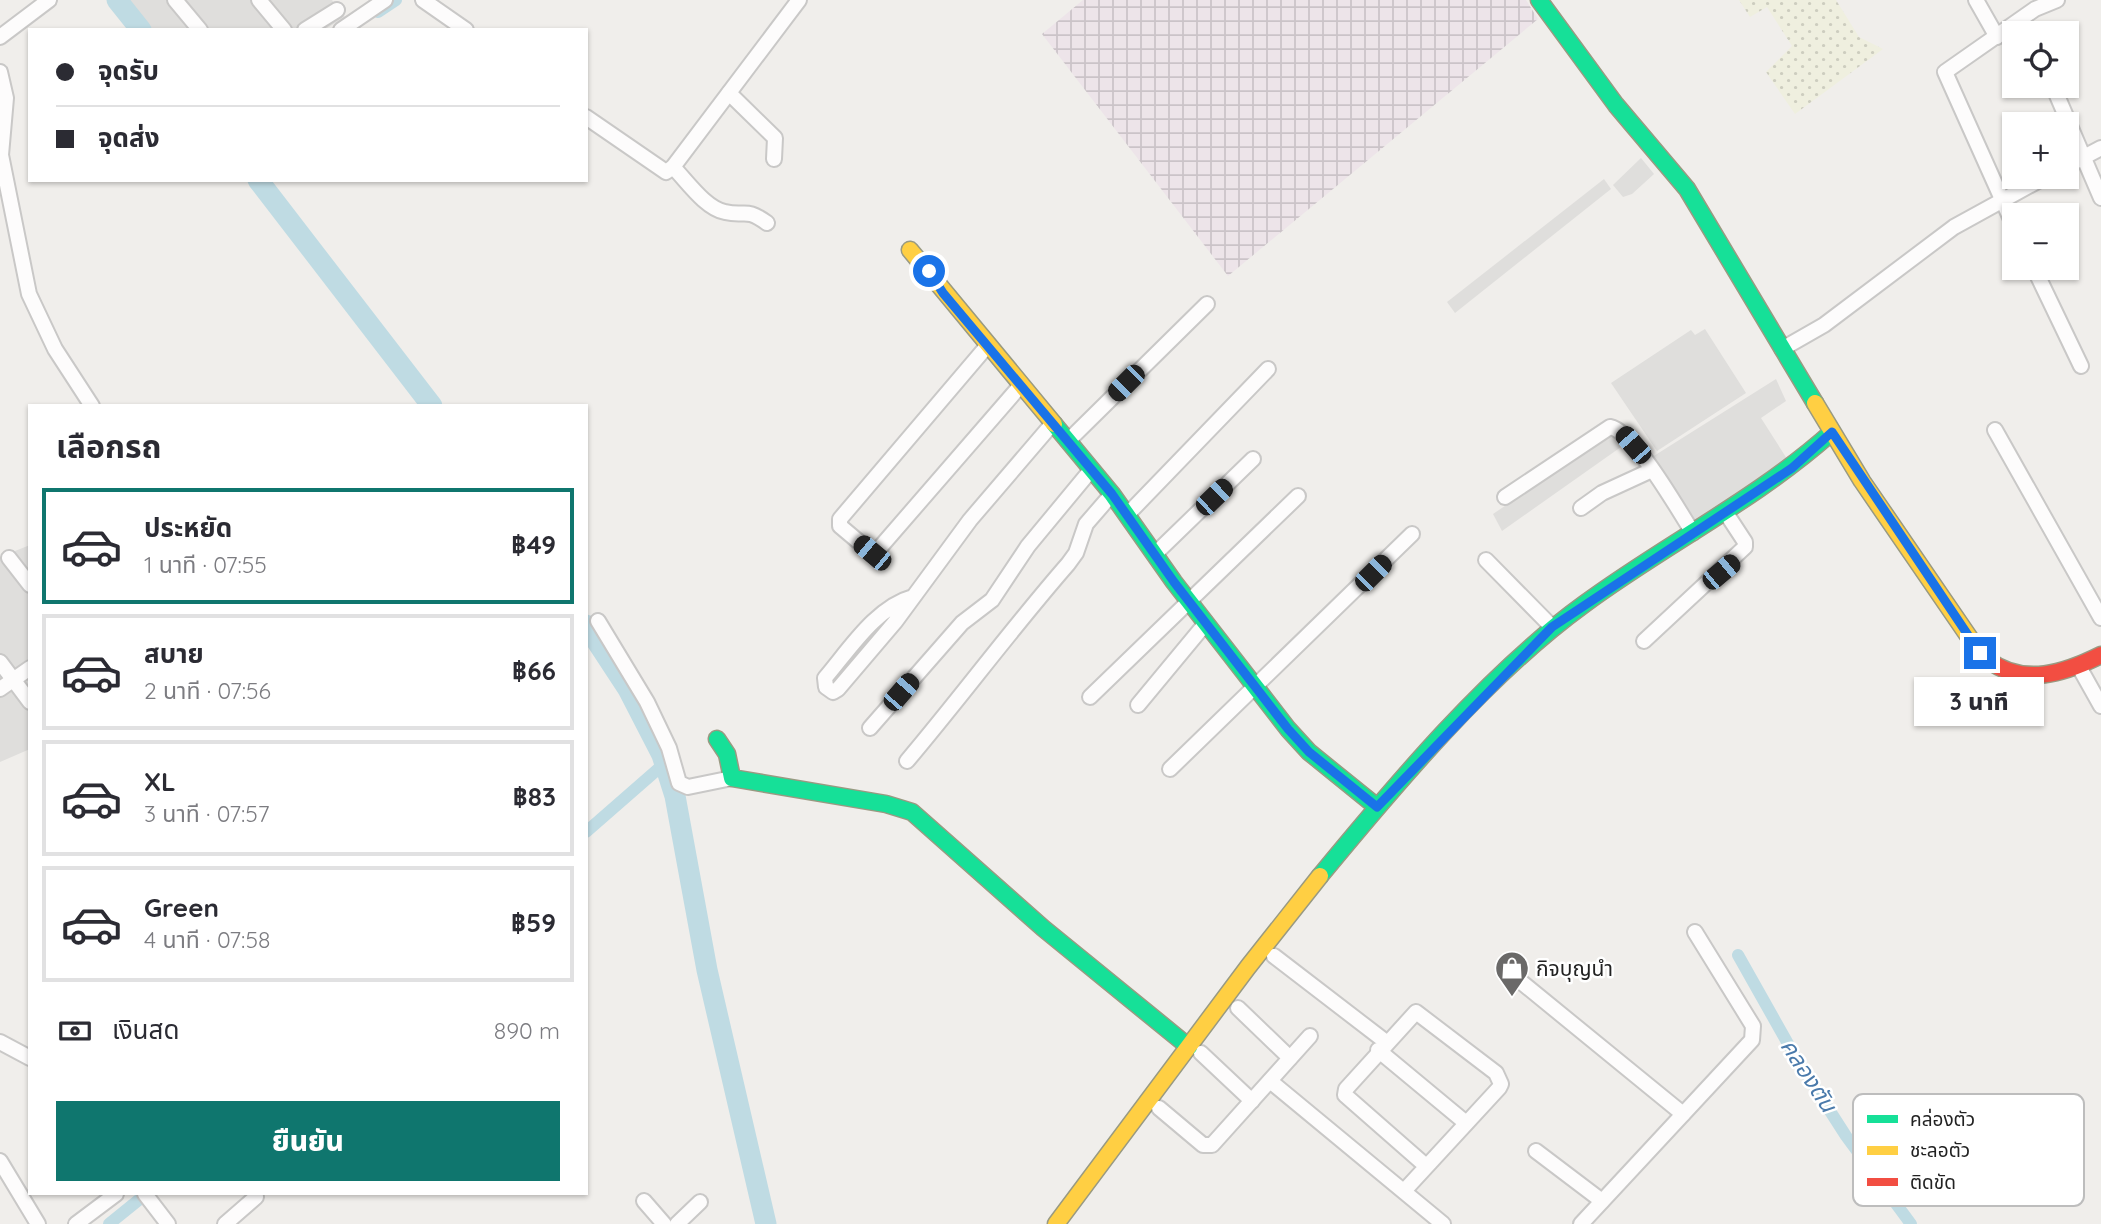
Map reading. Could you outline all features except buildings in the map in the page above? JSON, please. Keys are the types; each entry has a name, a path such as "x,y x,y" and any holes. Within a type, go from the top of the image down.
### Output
{"street":[{"path":"175,0 198,28"},
{"path":"259,0 282,28"},
{"path":"344,28 385,0"},
{"path":"423,0 463,28"},
{"path":"588,118 666,172 673,167 799,0"},
{"path":"1539,0 1616,105 1687,189 1832,432 1980,653 1995,667 2038,678 2101,654"},
{"path":"1976,0 1997,37"},
{"path":"2004,203 1945,72 2025,18 2057,0"},
{"path":"0,37 44,2"},
{"path":"308,28 337,10"},
{"path":"0,72 6,98 1,155 29,294 55,349 91,404"},
{"path":"729,93 775,138 774,159"},
{"path":"2058,98 2101,198"},
{"path":"2079,160 2101,148"},
{"path":"673,167 714,208 726,213 753,213 767,223"},
{"path":"1782,349 1824,325 1954,227 2022,189"},
{"path":"910,250 1112,494 1189,601 1302,744 1377,807"},
{"path":"2040,280 2081,366"},
{"path":"1068,441 1208,304"},
{"path":"988,345 874,476 840,519 840,526 872,553 877,551 1021,385"},
{"path":"1127,515 1268,369"},
{"path":"913,597 894,604 882,614 830,672 824,682 830,691 838,689 913,597 970,520 1053,423"},
{"path":"1505,497 1610,427 1623,433 1652,470 1693,533"},
{"path":"1995,430 2101,618"},
{"path":"1056,1224 1195,1050 1377,807 1547,632 1792,468 1832,432"},
{"path":"1155,554 1253,459"},
{"path":"870,728 962,623 992,600 1028,546 1091,470"},
{"path":"1581,508 1602,493 1652,470"},
{"path":"907,761 961,697 1006,635 1068,564 1076,552 1086,524 1112,494"},
{"path":"1090,697 1298,496"},
{"path":"1644,641 1745,547 1745,542 1726,513"},
{"path":"1170,769 1258,687 1412,534"},
{"path":"9,558 28,582"},
{"path":"1486,560 1547,632"},
{"path":"598,621 647,702 669,748 680,783 688,787 732,778 902,807 912,812 1042,928 1195,1050 1252,1101"},
{"path":"1138,705 1206,623"},
{"path":"0,662 28,699"},
{"path":"2078,665 2101,706"},
{"path":"0,690 28,669"},
{"path":"718,739 727,754 732,778"},
{"path":"1581,1224 1752,1040 1753,1026 1695,932"},
{"path":"1274,956 1382,1046 1466,1123"},
{"path":"1509,972 1683,1114"},
{"path":"1238,1008 1290,1058"},
{"path":"1404,1191 1501,1084 1496,1073 1421,1013 1413,1014 1382,1046 1346,1089 1345,1095 1426,1166"},
{"path":"1160,1108 1207,1147 1310,1036"},
{"path":"0,1042 28,1057"},
{"path":"1270,1080 1443,1224"},
{"path":"1536,1151 1602,1201"},
{"path":"0,1161 38,1224"},
{"path":"76,1224 116,1195"},
{"path":"225,1224 256,1197"},
{"path":"152,1198 168,1224"},
{"path":"644,1201 664,1224"},
{"path":"677,1224 700,1202"}],"shaded area":[{"path":"125,0 332,0 345,17 327,28 147,28"},
{"path":"1083,0 1526,0 1538,19 1228,276 1042,34"},
{"path":"1641,158 1654,174 1632,194 1623,197 1613,185"},
{"path":"1604,179 1611,189 1455,313 1447,302"},
{"path":"1705,329 1746,393 1657,451 1611,383 1691,330 1695,335"},
{"path":"1776,379 1786,401 1761,418 1789,462 1693,524 1649,459"},
{"path":"1613,433 1621,447 1502,531 1493,514"},
{"path":"28,546 28,750 0,762 0,557"}],"green space":[{"path":"1739,0 1836,0 1859,37 1883,49 1795,114 1766,72 1792,46 1767,7 1750,17"}],"waterway":[{"path":"117,0 139,28"},
{"path":"378,12 396,0"},
{"path":"260,182 430,404"},
{"path":"588,628 628,689 662,755 675,796 707,970 766,1224"},
{"path":"588,830 665,763"},
{"name":"คลองตัน","path":"1738,955 1796,1058 1853,1145"},
{"path":"109,1224 145,1195"},
{"name":"คลองตัน","path":"1898,1206 1911,1224"}],"traffic: fast":[{"path":"1539,0 1616,105 1687,189 1815,403"},
{"path":"1054,424 1112,494 1174,582 1288,729 1309,752 1377,807"},
{"path":"1320,876 1444,732 1512,664 1583,605 1741,501 1832,432"},
{"path":"717,739 727,754 732,778 886,804 912,812 1043,928 1189,1047"}],"traffic: slow":[{"path":"910,250 1054,424"},
{"path":"1815,403 1862,481 1980,653 1988,660"},
{"path":"1056,1224 1248,967 1320,876"}],"traffic: jam":[{"path":"1988,660 2002,668 2030,675 2059,672 2101,655"}],"place":[{"name":"กิจบุญนำ","path":"1512,998"}],"route":[{"path":"929,271 943,293 1112,494 1174,582 1288,729 1309,752 1377,807 1410,769 1552,627 1792,468 1832,432 1904,544 1980,653"}]}
